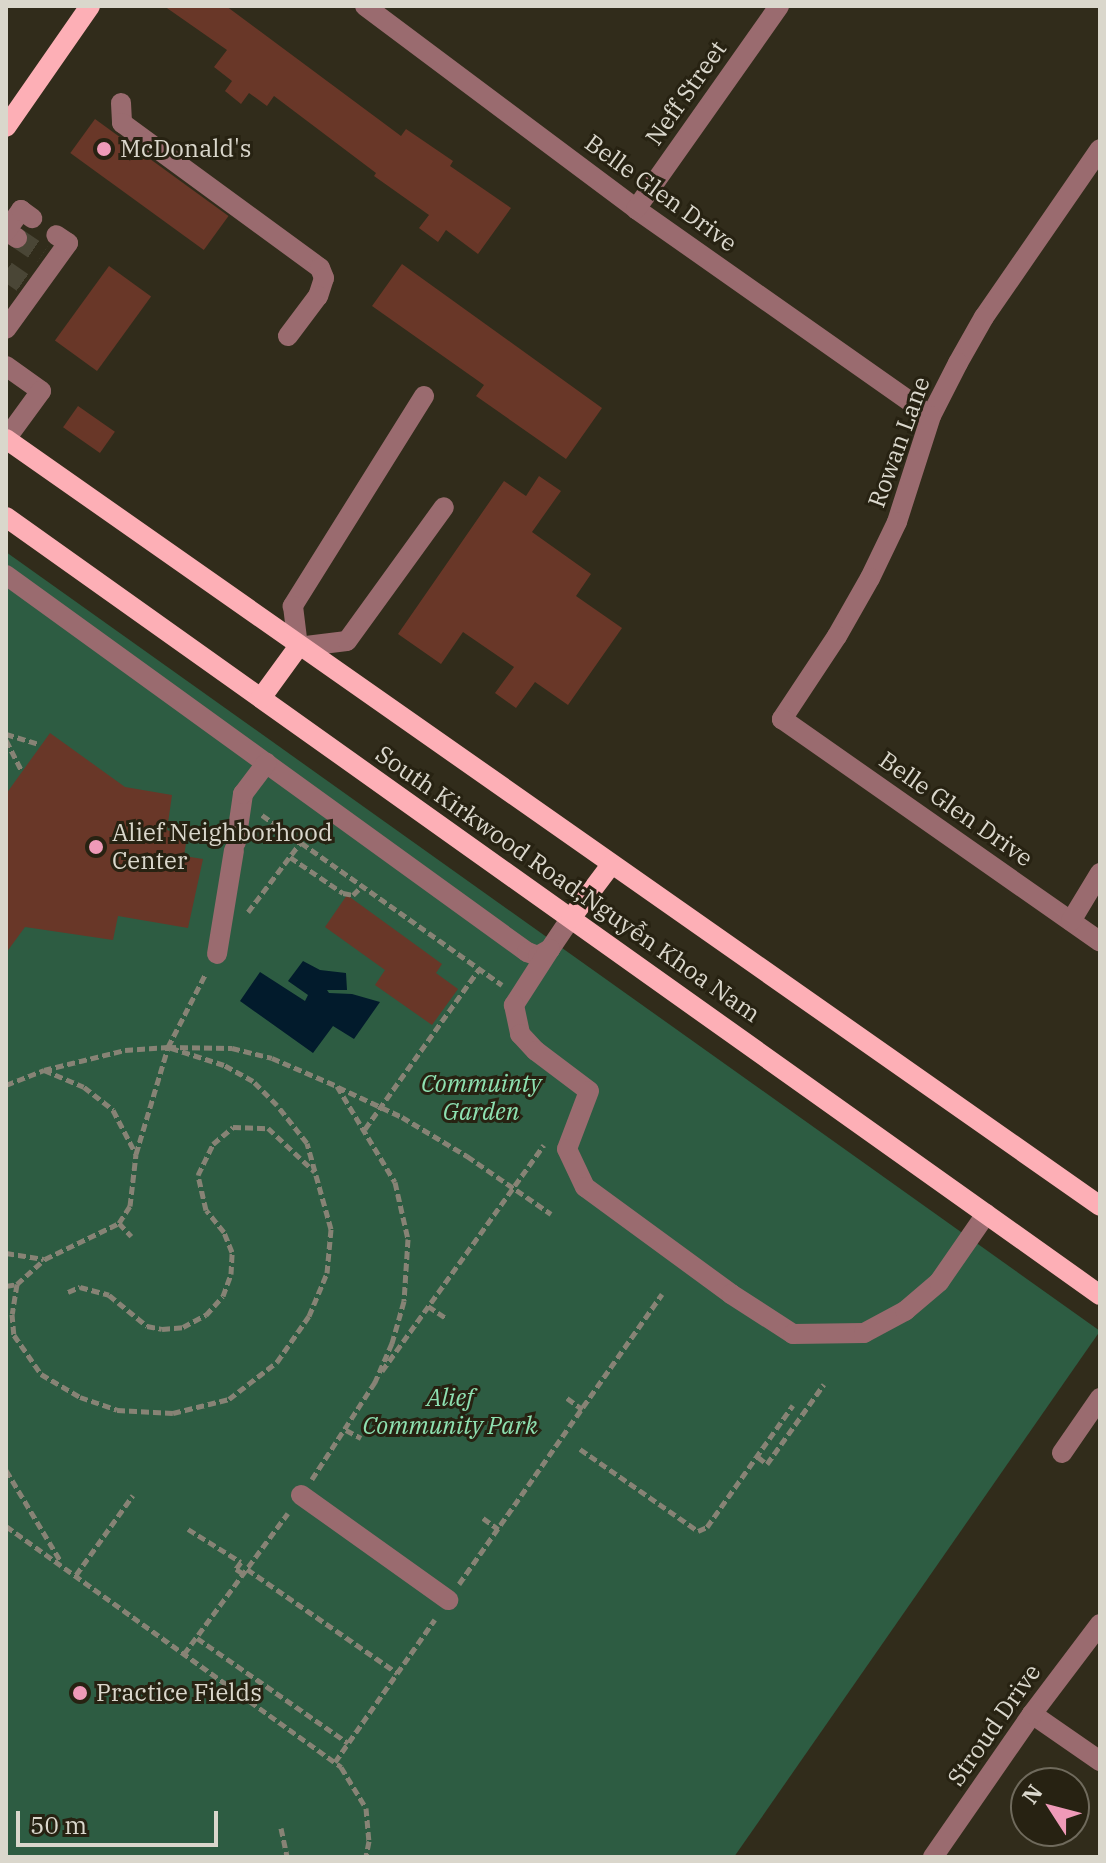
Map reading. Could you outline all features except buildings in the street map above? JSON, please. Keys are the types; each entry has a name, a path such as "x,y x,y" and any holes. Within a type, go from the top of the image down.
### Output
{"main road":[{"path":"6,127 90,6"},
{"name":"South Kirkwood Road;Nguyễn Khoa Nam","path":"6,439 298,647 1100,1206"},
{"name":"South Kirkwood Road;Nguyễn Khoa Nam","path":"6,517 1100,1295"},
{"path":"261,698 298,647"},
{"path":"571,918 611,865"}],"street":[{"name":"Belle Glen Drive","path":"365,6 636,209 931,416"},
{"name":"Neff Street","path":"636,209 779,6"},
{"path":"121,103 122,123 320,268 324,278 318,296 288,336"},
{"name":"Rowan Lane","path":"782,719 837,636 870,578 897,522 931,416 984,317 1100,149"},
{"path":"17,238 6,231 21,210 32,218"},
{"path":"8,321 48,259 68,243 56,235"},
{"path":"6,366 41,391 6,439"},
{"path":"424,396 293,606 298,647 347,641 444,507"},
{"path":"6,575 527,952 538,956 550,949"},
{"name":"Belle Glen Drive","path":"782,719 1100,942"},
{"path":"217,954 242,800 266,763"},
{"path":"1071,921 1100,873"},
{"path":"571,918 514,1005 520,1034 536,1051 589,1091 567,1149 585,1187 731,1294 793,1334 864,1333 905,1311 939,1282 986,1214"},
{"path":"1062,1453 1100,1398"},
{"path":"301,1495 448,1600"},
{"name":"Stroud Drive","path":"933,1857 1032,1714 1100,1624"},
{"path":"1032,1714 1100,1761"}],"path":[{"path":"6,737 39,744"},
{"path":"6,737 21,769"},
{"path":"242,800 519,997"},
{"path":"244,918 301,842"},
{"path":"290,857 343,893 353,895 362,886"},
{"path":"6,1286 17,1284 45,1259 119,1223 130,1206 136,1154 168,1047 217,954"},
{"path":"365,1129 479,969"},
{"path":"17,1284 12,1314 14,1335 41,1374 80,1397 117,1410 173,1413 229,1399 277,1362 309,1316 327,1273 331,1229 307,1143 253,1081 224,1065 168,1047"},
{"path":"6,1085 44,1070 125,1050 232,1048 272,1058 381,1108 467,1156 551,1214"},
{"path":"44,1070 84,1087 113,1110 136,1154"},
{"path":"337,1086 395,1182 408,1239 404,1301 392,1343 375,1382"},
{"path":"68,1292 80,1287 109,1295 147,1326 162,1329 183,1327 206,1315 223,1296 231,1274 232,1252 224,1232 206,1210 198,1175 213,1144 233,1127 268,1128 316,1173"},
{"path":"184,1654 301,1495 375,1382 550,1137"},
{"path":"119,1223 131,1236"},
{"path":"6,1253 45,1259"},
{"path":"335,1762 662,1294"},
{"path":"428,1306 446,1318"},
{"path":"758,1457 767,1464 824,1384"},
{"path":"567,1398 582,1409"},
{"path":"580,1449 698,1531 707,1527 793,1405"},
{"path":"346,1430 361,1438"},
{"path":"6,1470 64,1566"},
{"path":"76,1575 133,1495"},
{"path":"483,1518 498,1529"},
{"path":"6,1526 335,1762 351,1779 366,1808 369,1825 366,1857"},
{"path":"188,1529 241,1562 236,1569 397,1673"},
{"path":"197,1638 348,1743"},
{"path":"281,1828 287,1857"}],"green space":[{"name":"Alief Community Park","path":"6,552 1100,1331 734,1857 6,1857"}],"water":[{"path":"303,961 320,970 346,973 347,990 327,990 329,993 352,994 380,1002 354,1039 333,1026 313,1053 240,1001 260,972 305,1001 308,995 288,981"}],"tunnel":[{"path":"17,238 42,255"},
{"path":"6,271 23,283"}],"place":[{"name":"McDonald's","path":"104,149"},
{"name":"Alief Neighborhood Center","path":"96,847"},
{"name":"Practice Fields","path":"80,1693"}],"park label":[{"name":"Commuinty Garden","path":"481,1098"}]}
